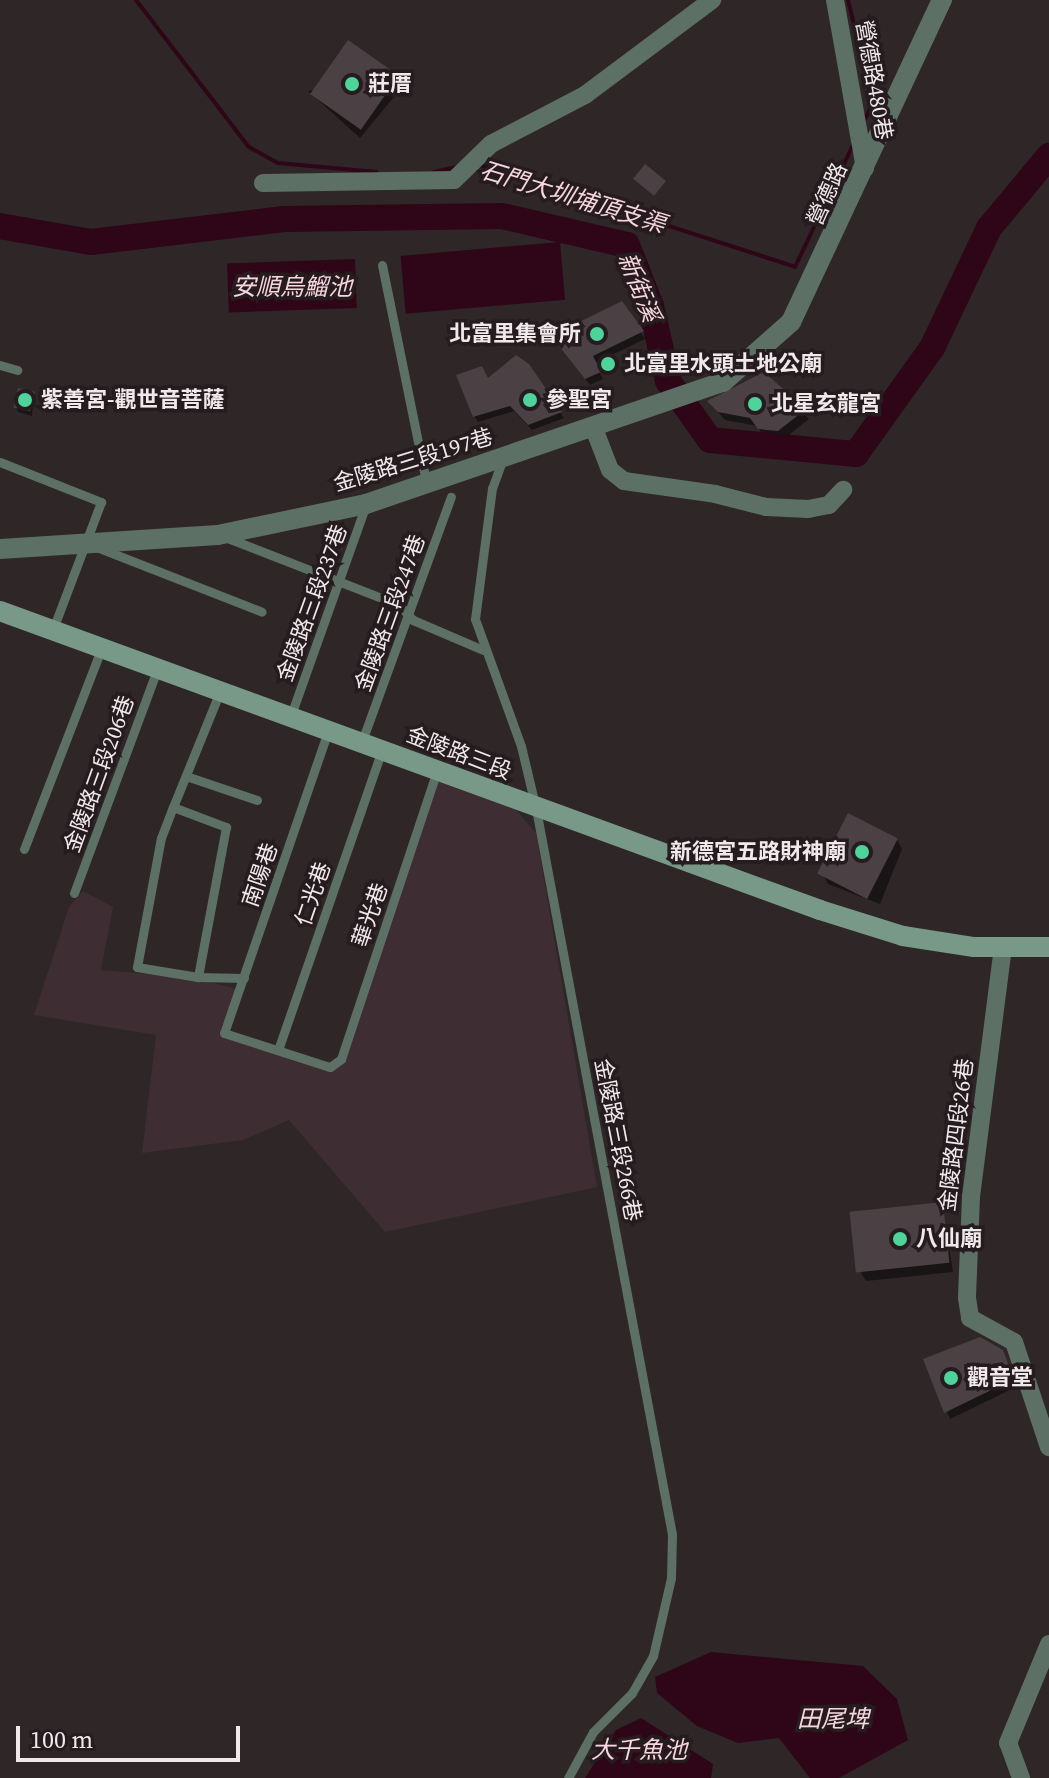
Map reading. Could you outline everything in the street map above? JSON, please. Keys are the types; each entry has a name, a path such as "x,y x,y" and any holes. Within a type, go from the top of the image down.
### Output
{"main road":[{"name":"金陵路三段","path":"0,611 362,741 536,809 903,936 1003,947 1049,947"}],"street":[{"path":"263,183 454,180 491,144 585,95 712,0"},
{"name":"營德路480巷","path":"835,0 865,168"},
{"name":"營德路","path":"654,406 723,382 766,349 791,322 942,0"},
{"name":"金陵路三段197巷","path":"0,549 218,535 366,504 426,481 504,458 654,406"},
{"path":"593,426 610,470 624,481 715,494 766,507 808,509 829,505 843,490"},
{"name":"金陵路四段26巷","path":"1003,947 971,1197 967,1298 970,1318 1014,1342 1049,1441"},
{"path":"1021,1778 1008,1743 1049,1644"}],"lane":[{"path":"382,265 426,481"},
{"path":"0,365 17,370"},
{"name":"金陵路三段266巷","path":"504,458 492,488 475,619 483,650 521,746 536,809 672,1534 671,1578 653,1656 632,1693 593,1732 568,1778"},
{"path":"0,462 101,502 88,544 52,630"},
{"name":"金陵路三段247巷","path":"362,741 451,497"},
{"name":"金陵路三段237巷","path":"291,715 366,504"},
{"path":"218,535 399,605 408,614 483,650"},
{"path":"88,544 99,551 262,612"},
{"path":"24,849 102,647"},
{"name":"金陵路三段206巷","path":"74,893 158,667"},
{"path":"221,689 161,838 137,967 198,977 244,978"},
{"name":"南陽巷","path":"278,1050 224,1033 329,729"},
{"name":"仁光巷","path":"278,1050 382,749"},
{"name":"華光巷","path":"278,1050 330,1067 341,1059 437,770"},
{"path":"186,776 257,800"},
{"path":"173,807 226,827 198,977"}],"shaded area":[{"path":"438,778 515,809 536,833 597,1187 385,1232 289,1120 243,1140 142,1153 156,1035 34,1015 69,907 83,891 113,907 101,970 195,978 236,989 219,1034 333,1071"}],"water":[{"path":"560,242 565,300 406,314 401,256"},
{"name":"安順烏鰡池","path":"355,259 357,308 229,312 227,263"},
{"name":"田尾埤","path":"711,1652 863,1666 897,1699 908,1740 839,1778 810,1778 779,1738 738,1743 697,1726 657,1693 655,1677"},
{"name":"大千魚池","path":"641,1718 713,1764 711,1778 585,1778 616,1730"}],"building":[{"name":"莊厝","path":"348,40 399,76 361,130 310,94"},
{"path":"645,164 666,181 654,196 633,179"},
{"name":"北富里集會所","path":"622,301 644,331 593,356 601,372 585,379 551,336"},
{"name":"參聖宮","path":"516,355 529,364 562,412 528,425 510,406 473,417 456,375 482,366 488,378"},
{"name":"北星玄龍宮","path":"764,372 806,409 778,431 758,429 750,418 718,412 707,401"},
{"name":"紫善宮-觀世音菩薩","path":"18,388 35,392 30,411 14,407"},
{"name":"新德宮五路財神廟","path":"848,813 898,838 867,899 817,874"},
{"name":"八仙廟","path":"943,1202 949,1263 856,1272 850,1212"},
{"path":"980,1337 1003,1350 1014,1379 944,1413 923,1359"}],"waterway":[{"name":"石門大圳埔頂支渠","path":"136,0 249,147 278,163 377,172"},
{"name":"石門大圳埔頂支渠","path":"848,0 873,103 864,121"},
{"name":"石門大圳埔頂支渠","path":"477,164 795,267 854,143"},
{"name":"新街溪","path":"0,226 91,242 284,219 502,216 627,245 651,306 668,381 710,440 856,454 932,348 989,228 1049,156"},
{"name":"石門大圳埔頂支渠","path":"434,172 457,167"}],"place":[{"name":"莊厝","path":"352,84"},
{"name":"北富里集會所","path":"597,334"},
{"name":"北富里水頭土地公廟","path":"608,364"},
{"name":"紫善宮-觀世音菩薩","path":"25,400"},
{"name":"參聖宮","path":"530,400"},
{"name":"北星玄龍宮","path":"755,404"},
{"name":"新德宮五路財神廟","path":"862,852"},
{"name":"八仙廟","path":"900,1239"},
{"name":"觀音堂","path":"951,1378"}]}
